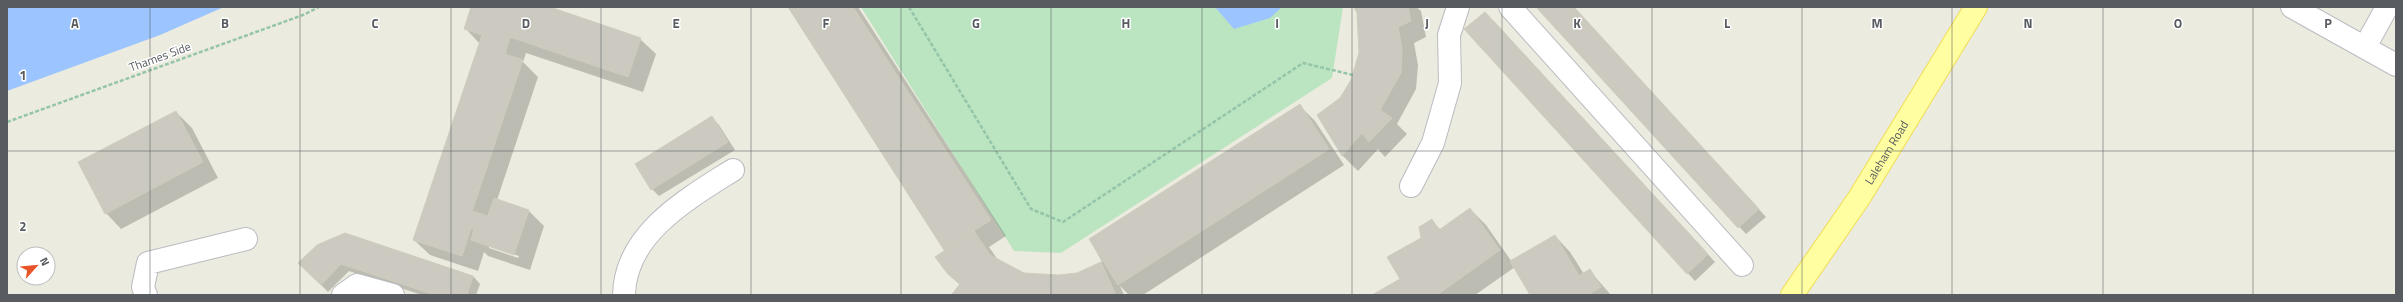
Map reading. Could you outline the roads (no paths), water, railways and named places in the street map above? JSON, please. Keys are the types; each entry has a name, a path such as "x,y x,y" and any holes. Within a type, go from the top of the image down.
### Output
{"main road":[{"name":"Laleham Road","path":"1799,292 1859,198 1976,7"}],"street":[{"path":"1411,186 1433,143 1450,83 1449,35 1458,7"},
{"path":"1510,7 1742,265"},
{"path":"2292,7 2396,65"},
{"path":"2365,47 2387,7"},
{"path":"624,295 624,281 634,256 654,226 686,201 733,170"},
{"path":"146,295 143,287 148,263 246,239"},
{"path":"343,295 357,285 393,295"}],"water":[{"path":"7,7 224,7 160,35 7,91"},
{"path":"1215,7 1282,7 1270,18 1234,29"}]}
